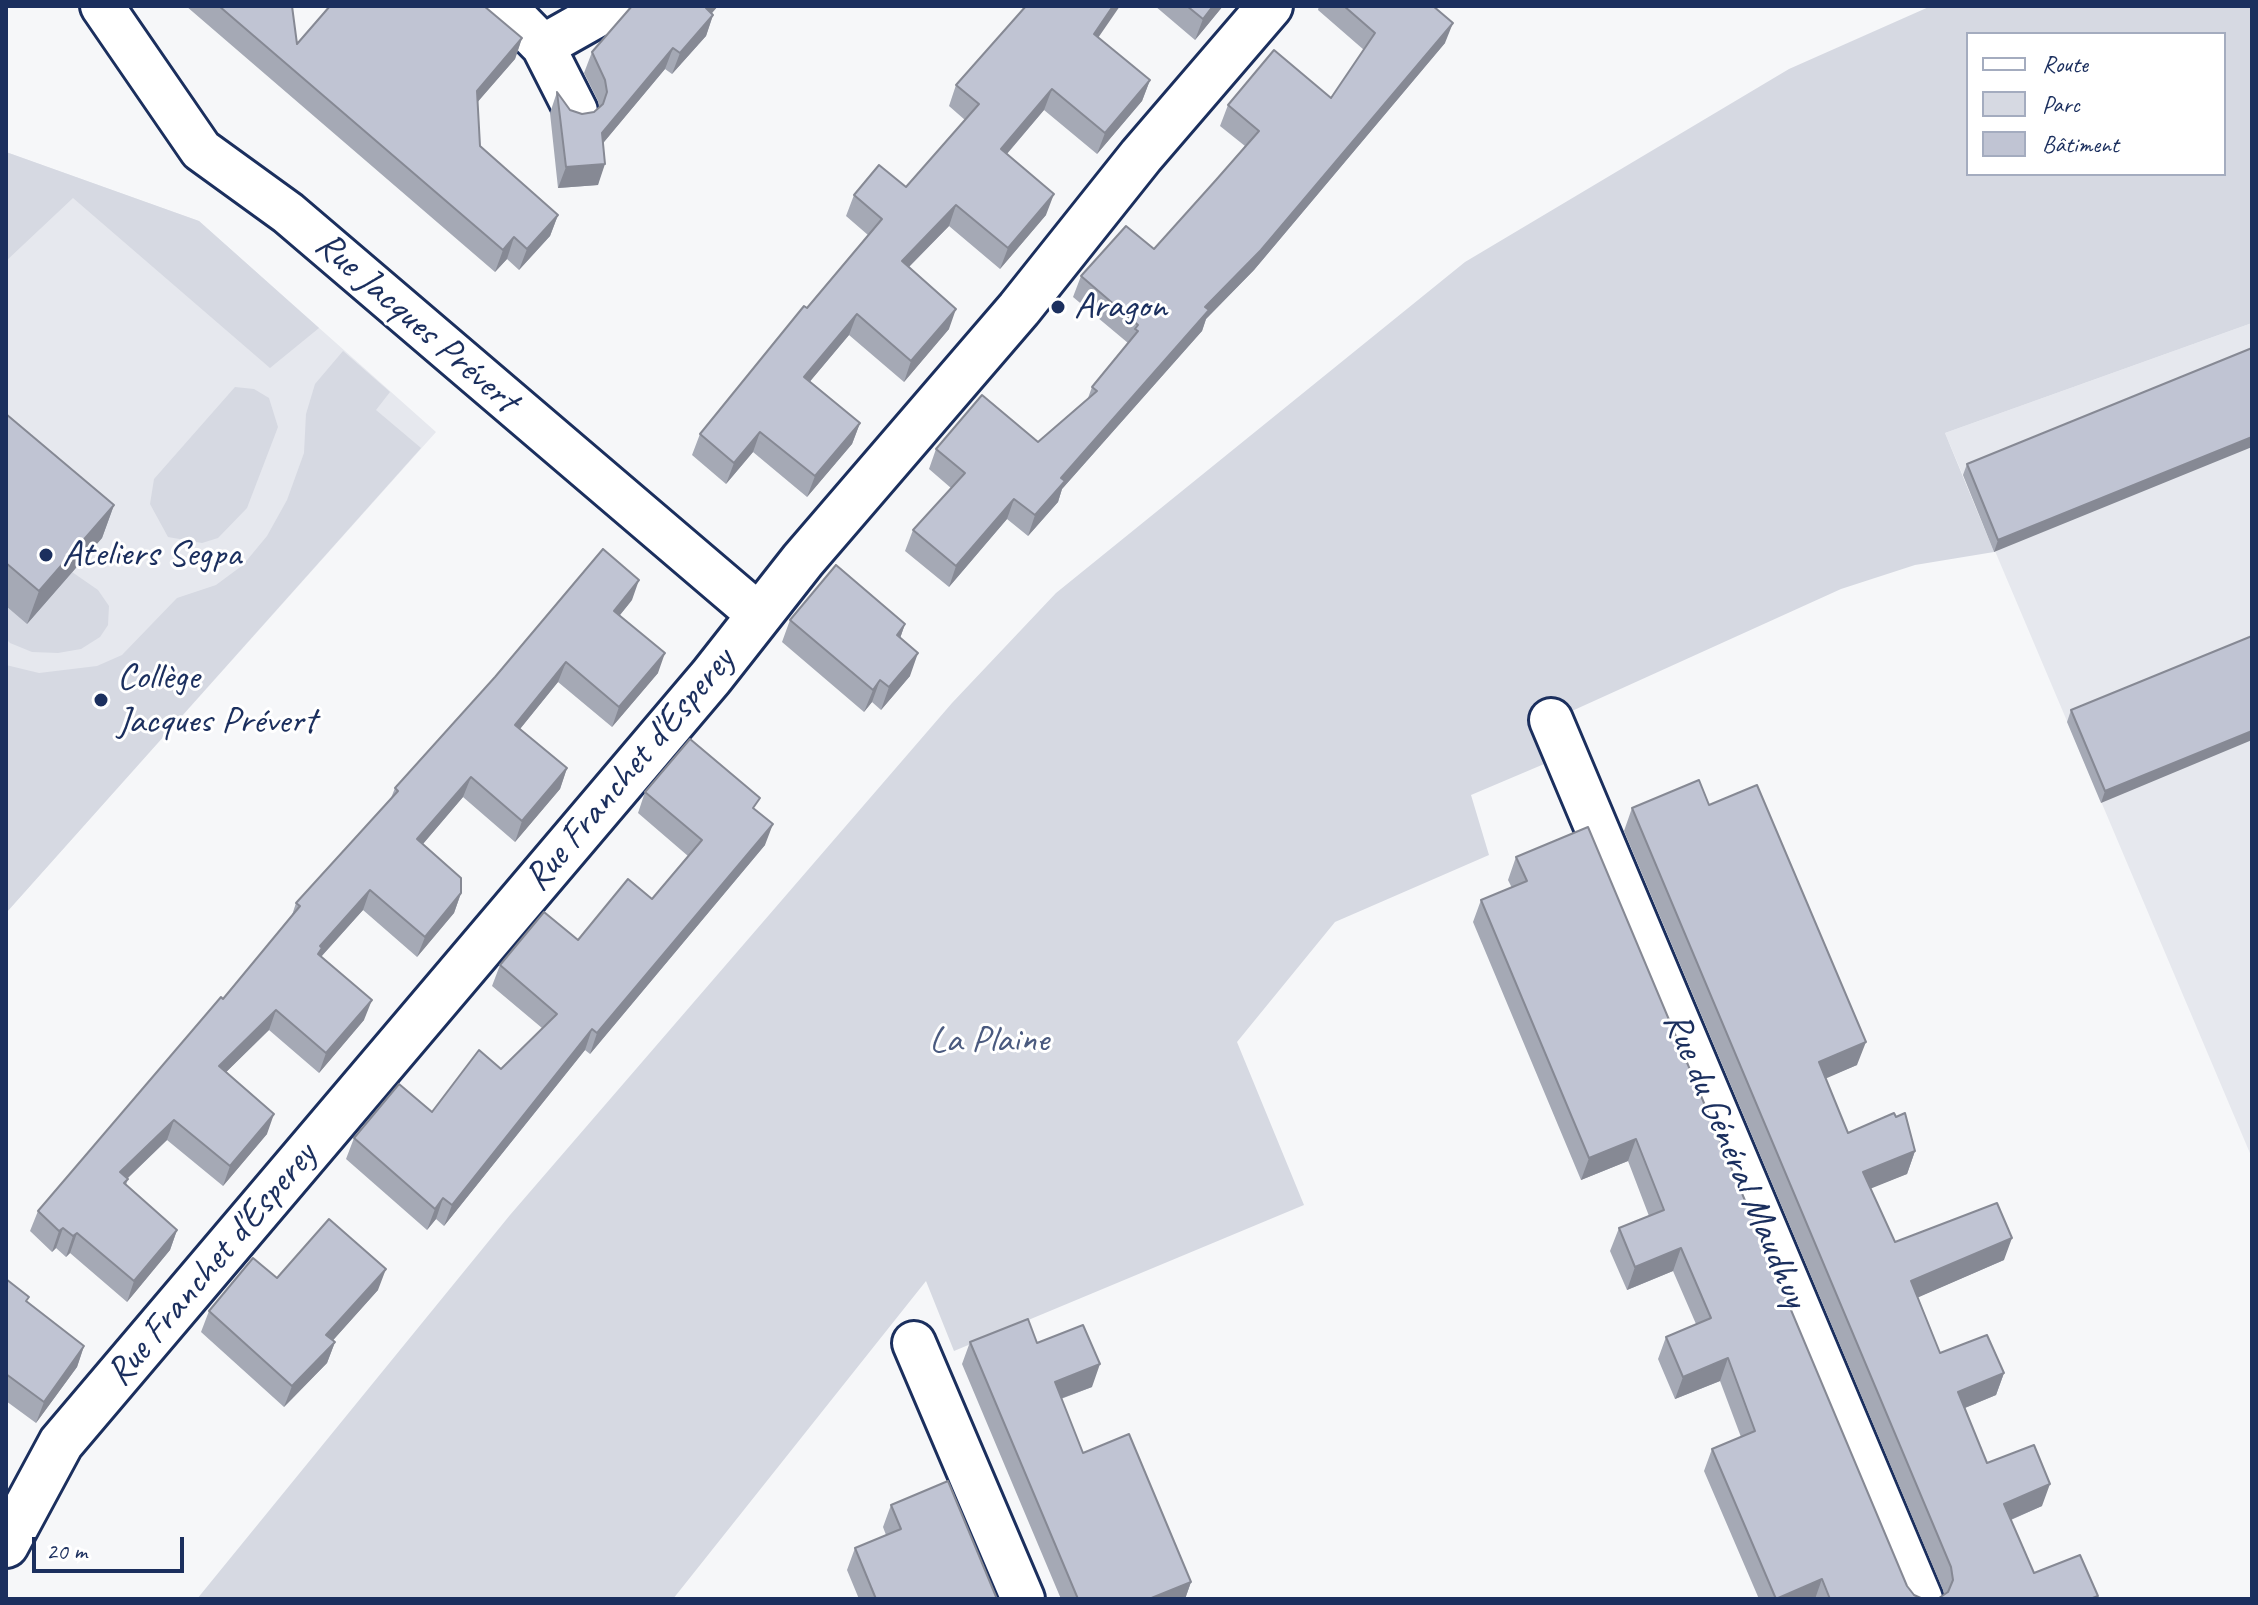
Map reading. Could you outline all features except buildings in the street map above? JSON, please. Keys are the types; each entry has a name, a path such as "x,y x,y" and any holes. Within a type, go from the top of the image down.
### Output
{"street":[{"name":"Rue Jacques Prévert","path":"102,6 201,150 288,213 759,615"},
{"path":"504,6 543,46 576,111"},
{"path":"543,46 614,6"},
{"name":"Rue Franchet d'Esperey","path":"6,1545 61,1443 701,689 759,615 1270,6"},
{"name":"Rue du Général Maudhuy","path":"1551,720 1921,1599"},
{"path":"914,1343 1023,1599"}],"shaded area":[{"name":"Collège Jacques Prévert","path":"6,152 199,221 436,432 6,913"},
{"path":"2252,323 2252,1158 1945,433"}],"green space":[{"name":"La Plaine","path":"1931,6 2252,6 2252,323 1945,433 1994,552 1915,565 1841,589 1552,720 1563,756 1471,795 1489,855 1335,922 1237,1042 1304,1205 954,1351 926,1281 673,1599 197,1599 510,1215 952,703 1056,593 1465,262 1789,69"},
{"path":"6,152 199,221 319,328 270,368 73,198 6,261"},
{"path":"343,351 390,392 376,410 421,448 6,913 6,665 39,673 97,666 122,655 177,598 216,585 243,565 267,536 287,500 304,453 306,414 315,384"},
{"path":"235,387 254,389 269,398 278,427 247,508 218,538 202,543 168,537 150,504 154,479"},
{"path":"72,572 98,590 109,606 108,625 100,637 81,649 58,653 32,652 10,643 6,639 6,606"}],"place":[{"name":"Aragon","path":"1058,307"},
{"name":"Ateliers Segpa","path":"46,555"},
{"name":"Collège Jacques Prévert","path":"101,700"}]}
